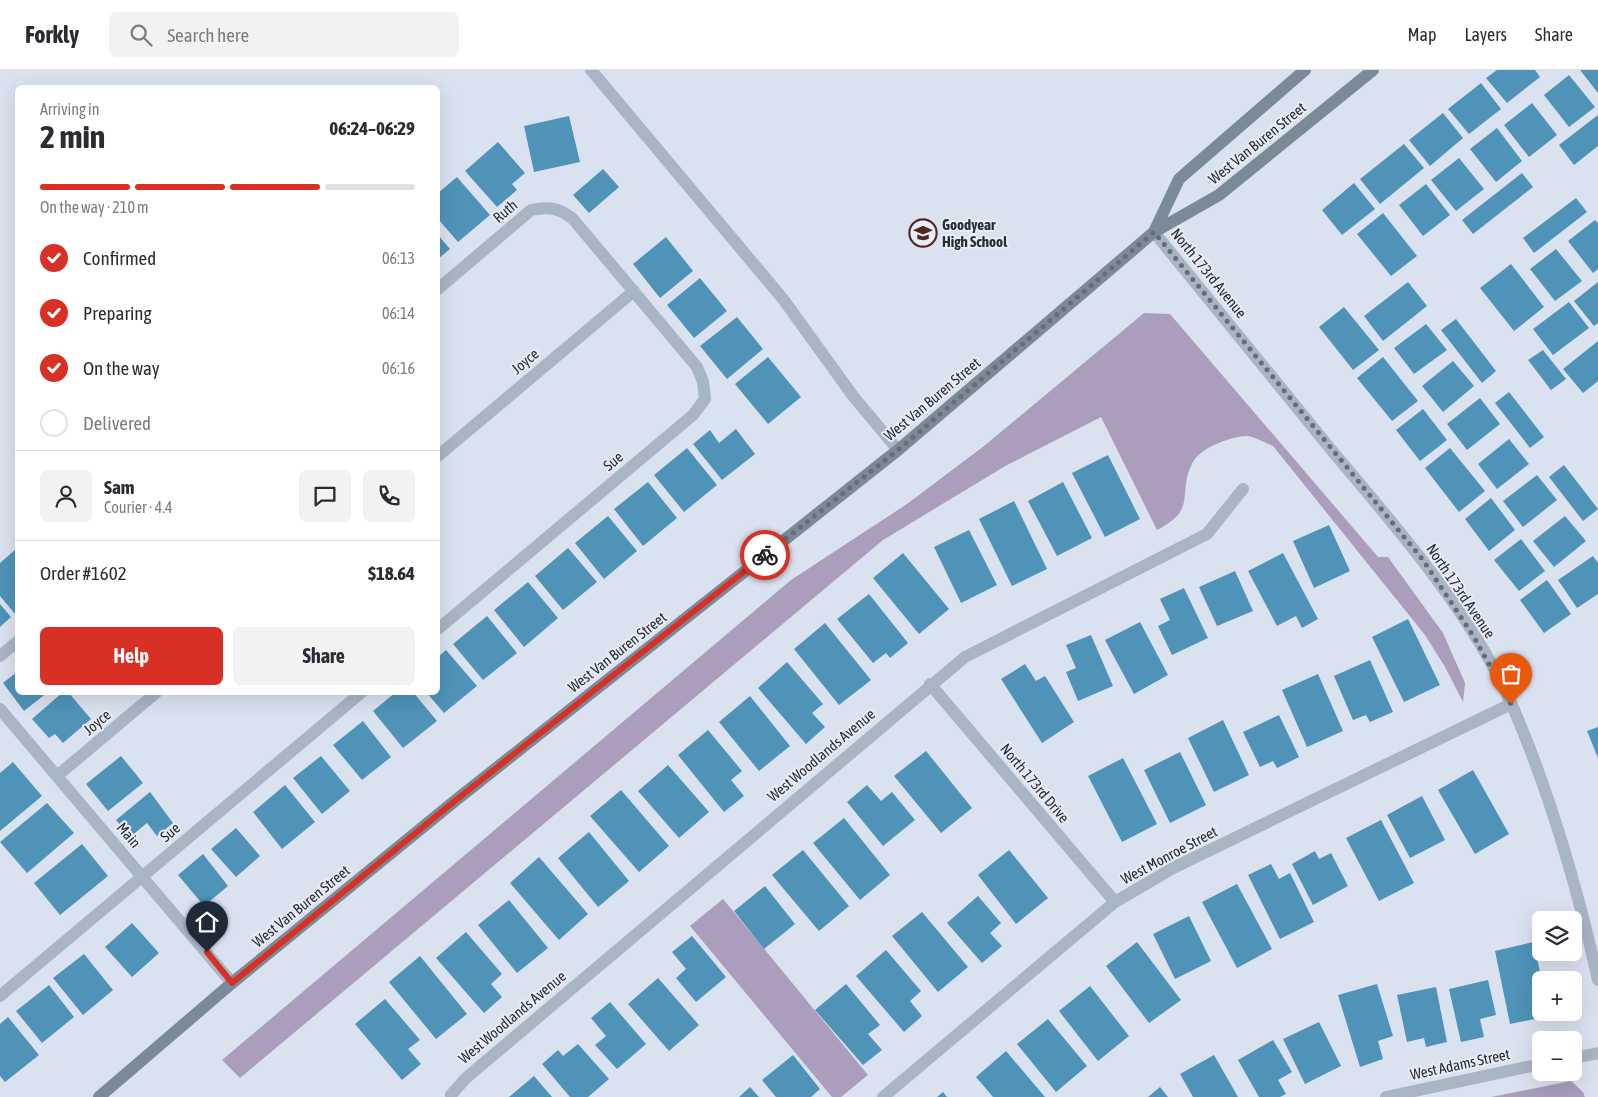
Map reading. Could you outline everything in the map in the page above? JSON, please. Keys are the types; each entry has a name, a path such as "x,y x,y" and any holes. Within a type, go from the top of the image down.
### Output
{"main road":[{"name":"West Van Buren Street","path":"1154,232 1179,179 1305,70"},
{"name":"West Van Buren Street","path":"99,1097 232,983 464,794 898,450 1154,232 1219,195 1373,70"}],"street":[{"path":"591,70 783,299 853,396 898,450"},
{"name":"Ruth","path":"440,287 531,210 545,207 561,210 574,219 634,291"},
{"name":"North 173rd Avenue","path":"1154,232 1423,560 1474,637 1511,704 1553,813 1587,931 1598,980"},
{"name":"Joyce","path":"440,454 634,291"},
{"name":"Sue","path":"440,627 693,415 705,399 703,382 697,367 634,291"},
{"name":"West Woodlands Avenue","path":"451,1096 466,1078 930,684 973,652 1207,534 1243,489"},
{"path":"0,656 15,644"},
{"name":"North 173rd Drive","path":"930,684 1114,902"},
{"name":"Joyce","path":"57,776 153,695"},
{"name":"Sue","path":"0,996 358,695"},
{"name":"West Monroe Street","path":"883,1097 1114,902 1173,868 1511,704"},
{"name":"Main","path":"0,709 232,983"},
{"path":"1582,1056 1598,1053"},
{"name":"West Adams Street","path":"1386,1097 1532,1066"}],"shaded area":[{"path":"1144,313 1170,314 1378,557 1388,557 1443,633 1465,683 1463,702 1445,667 1425,635 1273,446 1247,436 1225,441 1202,452 1193,462 1188,473 1184,500 1178,515 1157,530 1101,417 1007,465 883,540 240,1078 222,1060 791,580 907,504 984,446"},
{"path":"723,899 868,1075 841,1097 832,1097 690,926"},
{"path":"1571,1081 1583,1092 1585,1097 1491,1097"}],"building":[{"path":"1497,70 1535,70 1540,77 1507,103 1486,78"},
{"path":"1580,70 1598,70 1598,93"},
{"path":"1569,75 1595,107 1569,127 1544,95"},
{"path":"1481,83 1501,109 1469,134 1448,109"},
{"path":"1532,103 1557,135 1529,157 1504,125"},
{"path":"1443,113 1463,138 1430,166 1409,140"},
{"path":"1598,115 1598,146 1574,165 1559,145"},
{"path":"569,116 580,162 534,172 524,126"},
{"path":"1497,128 1522,161 1496,182 1470,149"},
{"path":"498,142 525,173 512,184 517,190 497,207 465,171"},
{"path":"1404,144 1424,168 1380,204 1360,179"},
{"path":"1459,158 1484,189 1456,211 1431,180"},
{"path":"603,169 619,187 589,213 573,195"},
{"path":"1522,173 1533,187 1473,234 1462,220"},
{"path":"457,177 490,215 458,242 440,221 440,191"},
{"path":"1354,183 1375,209 1342,235 1322,210"},
{"path":"1426,184 1450,215 1423,236 1399,205"},
{"path":"1576,198 1587,212 1534,253 1523,238"},
{"path":"1383,213 1417,256 1391,276 1357,234"},
{"path":"1595,220 1598,223 1598,269 1593,273 1568,241"},
{"path":"440,237 450,249 440,257"},
{"path":"666,237 693,271 660,298 633,264"},
{"path":"1556,249 1582,281 1555,301 1530,269"},
{"path":"1511,264 1544,307 1514,331 1480,288"},
{"path":"700,278 727,311 694,338 667,305"},
{"path":"1408,282 1427,306 1383,341 1364,316"},
{"path":"1598,282 1598,323 1594,326 1574,301"},
{"path":"1569,302 1589,328 1553,355 1533,329"},
{"path":"1344,307 1379,350 1353,370 1319,327"},
{"path":"737,317 763,349 727,379 700,346"},
{"path":"1456,319 1496,371 1482,383 1441,330"},
{"path":"1426,324 1447,350 1414,374 1394,348"},
{"path":"1598,341 1598,381 1583,393 1563,369"},
{"path":"1543,350 1566,379 1551,390 1528,360"},
{"path":"768,357 801,397 768,424 735,384"},
{"path":"1383,357 1418,401 1392,421 1357,378"},
{"path":"1453,361 1474,386 1443,412 1422,386"},
{"path":"1509,392 1544,437 1530,448 1495,403"},
{"path":"1480,398 1500,424 1467,450 1447,424"},
{"path":"1423,409 1447,440 1420,461 1396,430"},
{"path":"736,429 755,454 722,480 693,444 710,430 719,443"},
{"path":"1509,439 1529,464 1497,489 1478,464"},
{"path":"687,448 717,485 684,512 654,475"},
{"path":"1450,448 1485,491 1459,512 1425,468"},
{"path":"1108,455 1140,519 1105,537 1072,473"},
{"path":"1564,465 1598,509 1583,521 1549,477"},
{"path":"1537,475 1557,500 1523,527 1503,501"},
{"path":"648,482 677,518 643,546 614,509"},
{"path":"1063,482 1092,538 1057,556 1028,501"},
{"path":"1491,498 1515,530 1489,551 1465,519"},
{"path":"1014,501 1047,569 1012,586 979,519"},
{"path":"608,516 637,551 604,579 575,543"},
{"path":"1565,516 1586,541 1554,567 1533,541"},
{"path":"1329,525 1350,571 1314,588 1293,541"},
{"path":"969,530 997,585 961,603 934,547"},
{"path":"1521,539 1545,571 1519,591 1494,560"},
{"path":"568,548 597,582 563,610 535,576"},
{"path":"15,550 15,614 0,596 0,563"},
{"path":"903,553 949,609 919,634 873,578"},
{"path":"1283,553 1318,619 1302,628 1296,616 1277,626 1248,571"},
{"path":"1593,556 1598,563 1598,594 1577,608 1558,580"},
{"path":"1235,571 1253,611 1217,626 1199,587"},
{"path":"1547,580 1571,614 1544,633 1520,600"},
{"path":"528,582 558,618 524,647 494,610"},
{"path":"1184,588 1208,638 1172,655 1158,626 1170,620 1160,599"},
{"path":"869,594 908,643 890,658 886,653 873,663 837,619"},
{"path":"0,604 11,617 0,627"},
{"path":"487,616 517,653 483,680 453,644"},
{"path":"1408,619 1440,685 1404,702 1372,637"},
{"path":"1140,622 1168,675 1134,694 1105,640"},
{"path":"825,623 871,680 839,705 794,649"},
{"path":"1091,635 1113,686 1078,701 1066,672 1076,668 1066,645"},
{"path":"446,650 477,686 444,713 429,695 440,695 440,655"},
{"path":"1370,660 1393,712 1370,722 1366,715 1353,720 1334,676"},
{"path":"787,662 823,704 812,713 825,727 806,744 758,688"},
{"path":"1025,664 1036,681 1045,676 1074,722 1042,743 1001,679"},
{"path":"15,673 15,695 44,695 24,711 3,683"},
{"path":"1318,674 1343,731 1307,747 1282,690"},
{"path":"60,695 71,695 91,719 63,743 55,734 49,738 32,719"},
{"path":"392,695 415,695 437,721 403,748 373,711"},
{"path":"750,696 790,746 759,771 719,722"},
{"path":"1279,715 1299,757 1277,768 1273,761 1260,767 1243,732"},
{"path":"1223,720 1249,775 1214,792 1188,738"},
{"path":"363,721 391,757 362,780 333,745"},
{"path":"1598,727 1598,758 1587,731"},
{"path":"708,730 742,771 731,780 744,796 724,812 678,755"},
{"path":"926,751 972,808 941,833 894,776"},
{"path":"1180,752 1206,805 1170,823 1144,770"},
{"path":"121,756 143,783 108,811 86,784"},
{"path":"321,756 350,791 322,814 293,778"},
{"path":"1123,758 1157,824 1122,842 1088,776"},
{"path":"13,762 42,796 0,831 0,773"},
{"path":"668,765 709,812 679,838 638,791"},
{"path":"1473,770 1509,834 1475,854 1438,790"},
{"path":"285,785 315,822 282,849 253,812"},
{"path":"867,785 881,801 892,792 915,820 883,846 847,802"},
{"path":"621,790 669,846 639,872 590,816"},
{"path":"150,792 173,823 157,836 147,823 130,837 116,820"},
{"path":"1422,796 1445,840 1410,858 1387,815"},
{"path":"47,803 74,833 27,873 0,842"},
{"path":"844,818 890,875 860,900 813,843"},
{"path":"1381,820 1414,883 1379,901 1346,838"},
{"path":"236,828 260,856 236,877 211,849"},
{"path":"589,832 629,881 598,907 558,858"},
{"path":"82,844 108,876 60,915 34,883"},
{"path":"803,850 849,906 819,931 772,875"},
{"path":"1009,850 1048,898 1016,924 978,875"},
{"path":"1315,851 1319,859 1331,853 1348,886 1313,905 1292,864"},
{"path":"203,854 228,886 204,906 178,875"},
{"path":"539,857 588,914 559,940 510,883"},
{"path":"1271,864 1279,879 1290,873 1314,922 1280,939 1248,875"},
{"path":"1237,884 1272,949 1237,968 1202,902"},
{"path":"765,886 795,924 764,949 734,911"},
{"path":"978,896 1001,923 990,933 1002,946 982,963 947,923"},
{"path":"509,900 548,948 517,973 478,925"},
{"path":"922,912 968,967 938,992 892,936"},
{"path":"1189,916 1211,961 1175,979 1153,934"},
{"path":"132,923 159,953 132,977 105,947"},
{"path":"466,932 502,974 491,984 502,997 484,1013 436,958"},
{"path":"692,936 726,977 696,1002 676,978 686,969 672,952"},
{"path":"1137,942 1181,1000 1149,1023 1106,966"},
{"path":"1532,942 1532,961 1538,961 1540,971 1532,971 1532,1019 1510,1024 1495,951"},
{"path":"886,950 921,991 910,1001 922,1016 904,1032 856,976"},
{"path":"84,954 113,990 83,1015 53,978"},
{"path":"420,956 467,1014 436,1039 389,982"},
{"path":"658,978 699,1025 669,1051 628,1004"},
{"path":"1488,980 1496,1015 1480,1019 1484,1037 1461,1042 1449,989"},
{"path":"846,984 880,1025 868,1034 882,1050 863,1065 815,1010"},
{"path":"1377,984 1393,1036 1378,1041 1383,1059 1360,1067 1338,995"},
{"path":"49,985 74,1017 42,1043 16,1011"},
{"path":"1090,986 1129,1036 1098,1061 1059,1011"},
{"path":"1436,987 1447,1042 1426,1047 1424,1038 1407,1042 1397,995"},
{"path":"385,999 420,1040 408,1049 421,1064 402,1080 355,1024"},
{"path":"610,1002 646,1044 617,1069 595,1045 606,1036 591,1018"},
{"path":"8,1017 39,1055 5,1082 0,1076 0,1024"},
{"path":"1048,1019 1087,1066 1056,1092 1017,1044"},
{"path":"1319,1022 1341,1066 1305,1084 1283,1039"},
{"path":"1273,1040 1292,1072 1278,1080 1286,1094 1280,1097 1259,1097 1238,1060"},
{"path":"578,1044 609,1079 588,1097 570,1097 542,1064 558,1050 563,1056"},
{"path":"1006,1051 1045,1097 993,1097 976,1077"},
{"path":"793,1055 820,1089 811,1097 776,1097 762,1080"},
{"path":"1214,1055 1238,1097 1193,1097 1180,1074"},
{"path":"534,1076 552,1097 509,1097"},
{"path":"750,1087 759,1097 739,1097"},
{"path":"1160,1087 1168,1097 1148,1097"},
{"path":"943,1092 947,1097 937,1097"}],"way so far":[{"path":"765,555 898,450 1154,232 1423,560 1474,637 1511,704"}],"place":[{"name":"Goodyear High School","path":"923,233"}],"route":[{"path":"207,952 232,983 456,800 765,555"}]}
